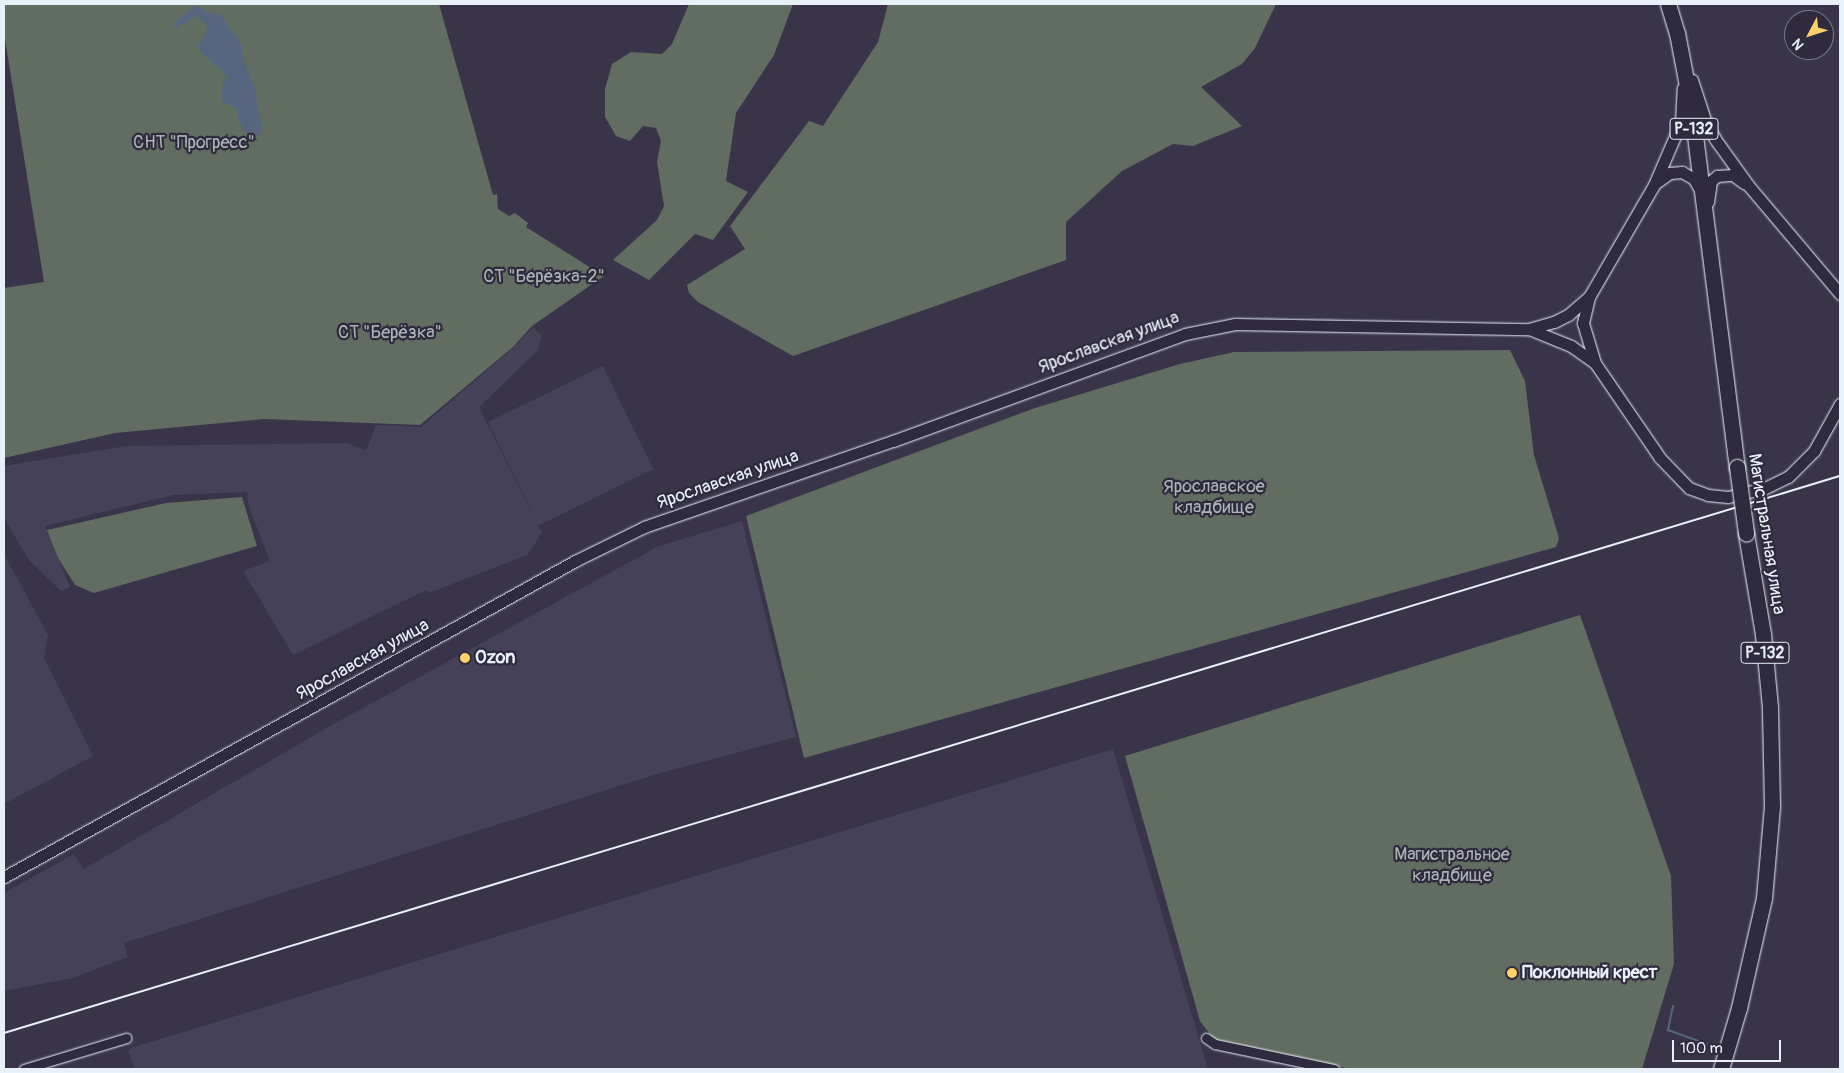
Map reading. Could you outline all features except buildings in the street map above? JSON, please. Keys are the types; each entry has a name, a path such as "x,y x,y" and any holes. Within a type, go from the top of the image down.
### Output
{"highway":[{"name":"Магистральная улица","path":"1668,4 1677,33 1708,226 1737,467 1770,707 1772,806 1764,898 1739,1008 1721,1069"}],"main road":[{"path":"1677,33 1704,118 1748,185 1840,294"},
{"path":"1677,33 1684,95 1681,122 1672,148 1654,185 1589,297 1583,323 1595,363 1676,478 1689,488 1708,495 1728,497 1765,488 1788,477 1814,451 1840,404"},
{"path":"1654,185 1670,173 1688,174 1699,187 1708,226"},
{"path":"1708,226 1711,181 1725,174 1748,185"},
{"path":"1529,329 1568,315 1589,297"},
{"name":"Ярославская улица","path":"4,877 575,561 644,527 893,441 1185,334 1235,324 1529,329"},
{"path":"1529,329 1571,346 1595,363"}],"street":[{"path":"24,1069 126,1038"},
{"path":"1206,1038 1215,1044 1334,1069"}],"shaded area":[{"path":"533,327 542,336 537,351 479,407 542,533 527,555 429,593 426,590 293,655 243,571 270,561 249,507 247,492 173,495 45,526 70,587 61,591 29,560 4,518 4,466 126,446 347,443 366,450 376,425 421,427 514,347"},
{"path":"603,366 653,469 538,525 488,422"},
{"path":"742,521 796,737 657,774 124,943 128,957 73,978 4,991 4,893 74,854 84,869 330,726 659,546"},
{"path":"4,554 48,635 44,658 93,756 4,804"},
{"path":"1113,749 1208,1069 134,1069 128,1050 134,1047"}],"green space":[{"path":"4,4 439,4 493,195 497,194 498,209 509,216 515,213 528,223 526,227 604,276 532,326 513,347 420,425 264,419 115,433 4,458 4,288 44,282 4,33"},
{"path":"689,4 793,4 774,55 736,113 726,181 748,192 713,240 695,234 649,280 613,260 657,220 664,206 657,162 661,141 656,128 643,126 630,141 616,136 605,117 605,89 612,64 631,52 662,54 672,44"},
{"path":"888,4 1276,4 1255,48 1242,64 1201,87 1242,126 1193,146 1173,144 1122,171 1066,222 1066,260 793,356 698,302 689,293 687,285 745,249 730,226 809,121 823,126 878,42"},
{"name":"Ярославское кладбище","path":"1510,350 1525,381 1534,455 1559,538 1556,547 804,758 746,516 1035,408 1180,364 1234,352"},
{"path":"242,497 257,546 94,593 75,585 58,558 47,530 166,503"},
{"name":"Магистральное кладбище","path":"1580,615 1671,876 1674,964 1642,1069 1350,1069 1214,1040 1200,1021 1125,756"}],"water":[{"path":"195,5 207,12 220,14 242,46 243,58 255,90 262,128 260,135 249,136 237,118 238,109 221,101 223,82 228,77 198,49 208,26 197,16 176,28 173,25"}],"waterway":[{"path":"1673,1006 1668,1030 1707,1044"}],"railway":[{"path":"4,1033 1840,476"}],"place":[{"name":"Ozon","path":"465,658"},
{"name":"Поклонный крест","path":"1512,973"}],"park label":[{"name":"СНТ \"Прогресс\"","path":"194,143"},
{"name":"СТ \"Берёзка-2\"","path":"544,277"},
{"name":"СТ \"Берёзка\"","path":"390,333"}]}
